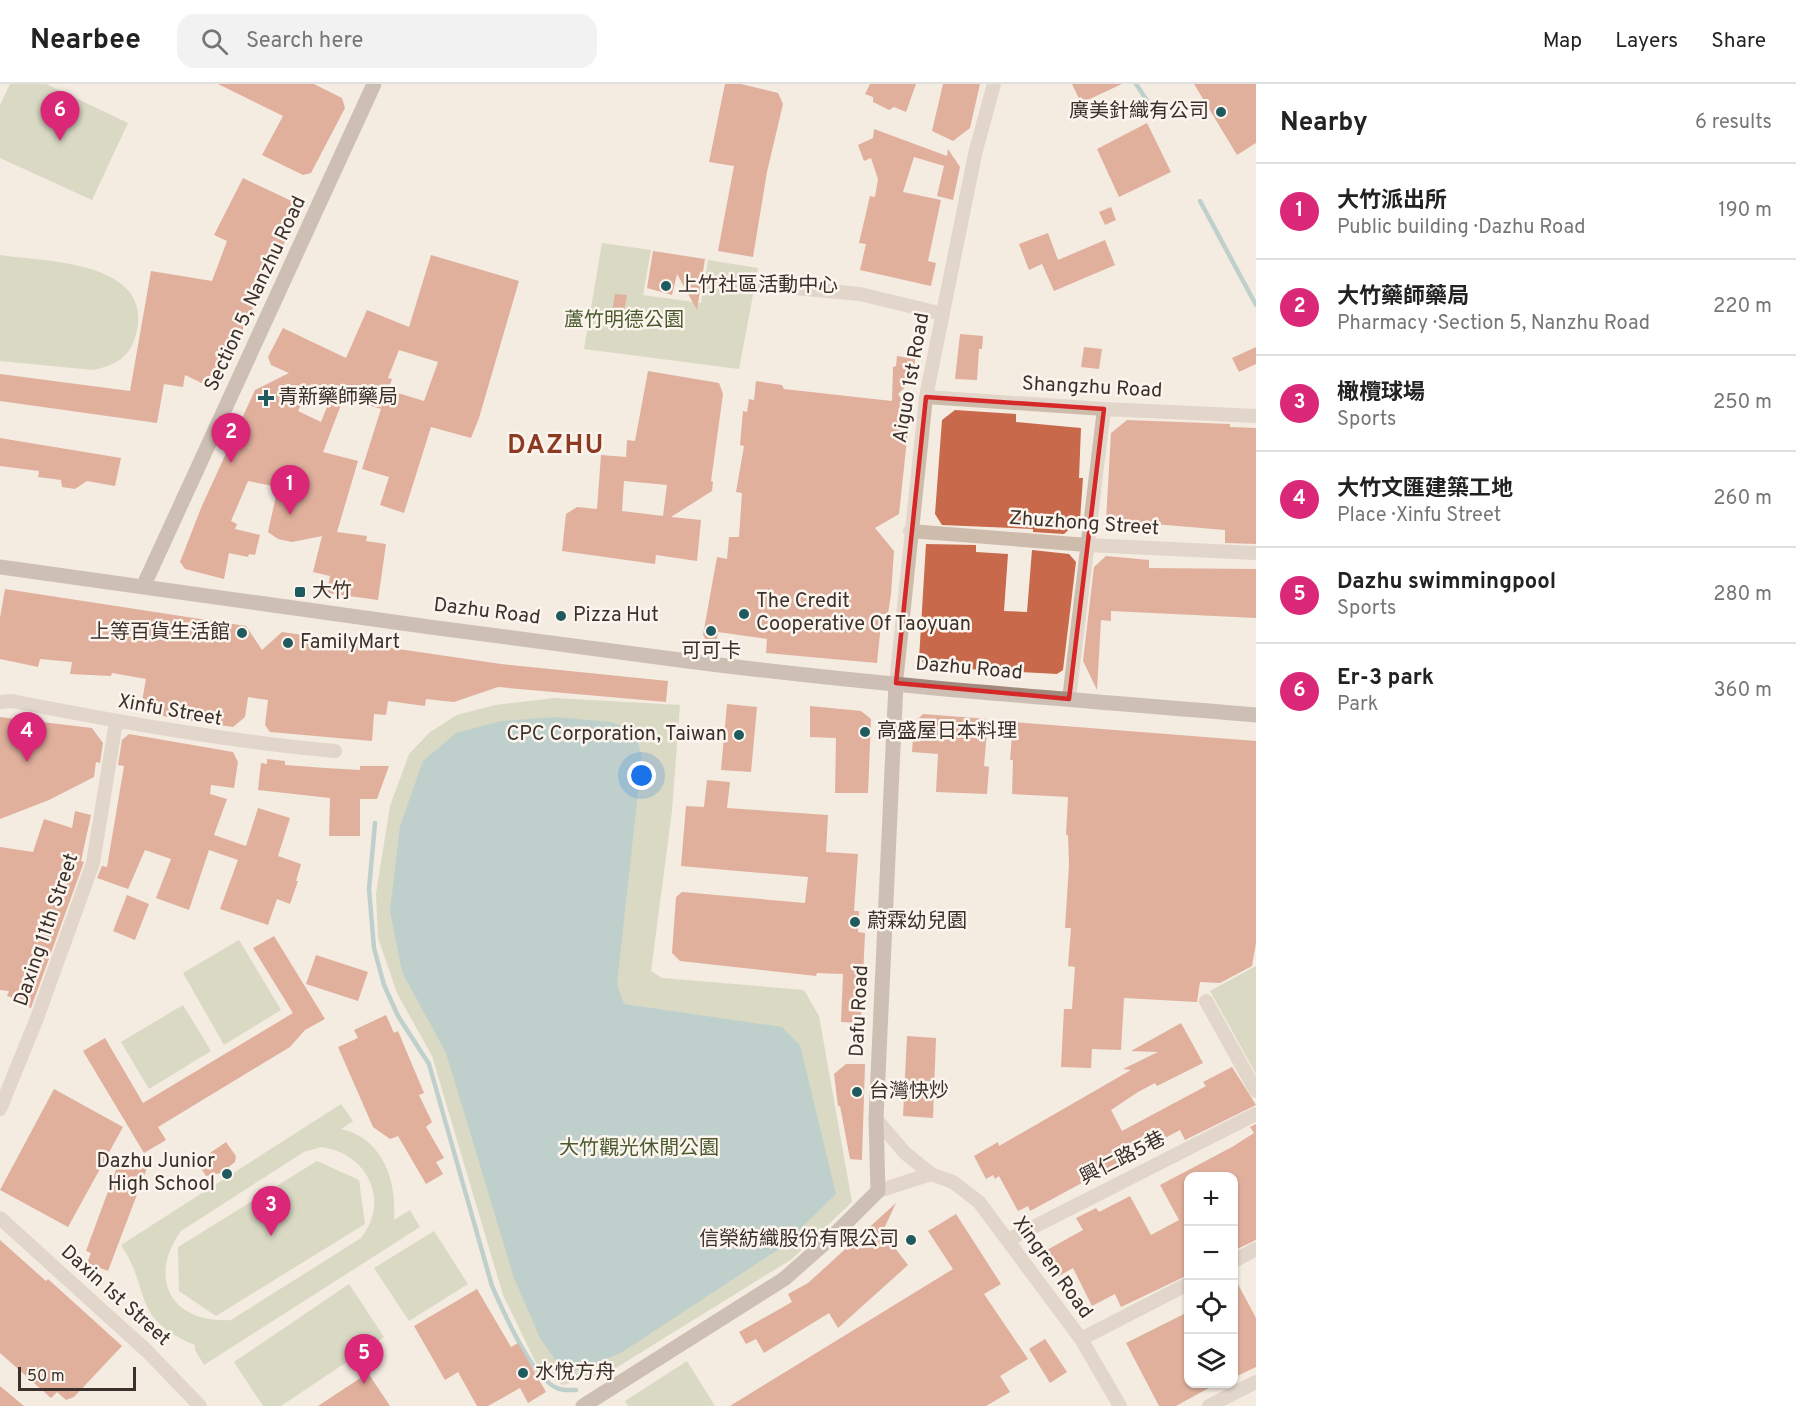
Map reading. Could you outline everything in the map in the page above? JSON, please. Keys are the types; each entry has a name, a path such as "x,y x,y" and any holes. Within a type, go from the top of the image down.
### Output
{"street":[{"name":"Section 5, Nanzhu Road","path":"144,587 310,229 374,84"},
{"name":"Aiguo 1st Road","path":"896,683 910,531 926,397 975,154 994,84"},
{"path":"761,285 860,294 943,314"},
{"name":"Shangzhu Road","path":"926,397 1256,416"},
{"path":"1069,699 1104,409"},
{"name":"Zhuzhong Street","path":"910,531 1088,545 1256,553"},
{"name":"Dazhu Road","path":"0,567 267,606 489,633 681,660 896,683 1256,715"},
{"name":"Dafu Road","path":"878,1191 876,1119 896,683"},
{"name":"Xinfu Street","path":"0,702 12,701 116,722 246,743 335,751"},
{"name":"Daxing 11th Street","path":"0,1109 37,1017 93,863 116,722"},
{"path":"1206,1001 1256,1091"},
{"name":"興仁路5巷","path":"1008,1240 1256,1114"},
{"name":"Xingren Road","path":"876,1119 905,1154 931,1174 953,1182 979,1202 1081,1339 1120,1406"},
{"path":"583,1406 784,1279 834,1235 878,1191 931,1174"},
{"name":"Daxin 1st Street","path":"0,1218 148,1352 200,1406"},
{"path":"1238,1258 1256,1249"},
{"path":"1081,1339 1184,1286"},
{"path":"1209,1406 1256,1382"}],"highlighted area":[{"path":"926,397 1104,409 1069,699 896,683"}],"green space":[{"path":"10,84 46,84 128,123 92,200 0,158 0,105"},
{"name":"蘆竹明德公園","path":"602,243 651,250 643,295 701,303 708,260 758,268 739,369 584,349"},
{"path":"0,255 70,264 94,270 115,280 131,294 138,313 135,338 128,351 113,364 93,370 0,361"},
{"name":"大竹觀光休閒公園","path":"555,698 680,705 672,811 651,971 662,978 804,990 819,1016 852,1202 792,1259 611,1371 563,1385 548,1377 535,1361 503,1295 432,1056 397,993 378,938 376,894 390,806 409,754 430,732 457,715 495,705"},
{"path":"239,940 281,1010 224,1045 183,973"},
{"path":"1256,966 1256,1074 1210,991"},
{"path":"183,1005 211,1051 149,1089 121,1042"},
{"path":"341,1104 353,1121 341,1129 355,1134 377,1151 390,1176 394,1220 410,1210 420,1227 204,1365 195,1350 195,1345 174,1335 151,1314 130,1261 121,1245","holes":["321,1147 351,1158 362,1168 370,1180 374,1194 374,1209 370,1223 361,1238 231,1320 194,1315 180,1307 171,1295 166,1282 166,1266 171,1249 181,1231 304,1152"]},
{"path":"317,1161 359,1180 365,1224 216,1316 179,1291 178,1247"},
{"path":"434,1231 468,1284 409,1321 374,1268"},
{"path":"349,1284 384,1337 281,1406 263,1406 234,1362"},
{"path":"687,1361 715,1406 628,1406 625,1401"}],"water":[{"name":"大竹觀光休閒公園","path":"557,717 611,722 634,731 642,756 617,984 624,1004 782,1027 800,1045 836,1194 782,1247 621,1353 572,1372 556,1361 540,1338 514,1278 446,1053 402,972 390,911 400,826 423,761 456,733 501,721"}],"building":[{"path":"218,84 314,84 342,98 345,108 311,173 303,175 262,155 283,116"},
{"path":"725,84 741,84 778,93 783,104 767,172 753,257 718,251 734,166 709,162"},
{"path":"870,84 916,84 906,112 894,107 889,110 873,102 873,97 865,94"},
{"path":"943,84 980,84 970,128 953,141 932,131"},
{"path":"1072,84 1122,84 1081,103"},
{"path":"1194,84 1256,84 1256,143 1237,155"},
{"path":"1147,123 1171,172 1119,197 1097,149"},
{"path":"874,129 947,156 948,149 960,167 953,200 937,196 944,166 914,157 903,192 941,200 928,261 936,263 931,286 860,270 866,244 859,243 870,196 875,197 878,179 871,158 864,161 858,145 873,138"},
{"path":"243,178 302,206 214,389 185,375 183,387 164,384 157,423 0,401 0,374 130,391 151,271 212,281 227,241 214,235"},
{"path":"1111,207 1116,220 1105,225 1099,212"},
{"path":"1048,233 1058,260 1105,240 1115,265 1054,291 1042,264 1029,270 1019,244"},
{"path":"653,251 705,259 697,310 677,274 672,295 647,288"},
{"path":"431,255 519,281 479,418 471,438 431,427 404,513 380,505 389,477 362,469 381,409 344,397 323,452 358,461 337,532 367,536 366,541 386,544 378,600 327,593 330,576 313,572 322,536 292,542 278,539 268,532 278,487 248,481 231,521 237,524 235,529 260,535 255,555 249,554 248,557 229,553 224,579 185,569 180,562 201,508 255,390 289,373 271,365 268,357 283,328 346,358 367,310 409,327","holes":["399,350 438,362 424,401 388,390 392,379 388,378","311,384 332,394 321,422 298,411"]},
{"path":"615,294 627,295 623,318 611,316"},
{"path":"960,334 983,336 982,349 979,349 977,380 955,379"},
{"path":"1084,347 1102,349 1099,369 1081,367"},
{"path":"1256,347 1256,364 1239,372 1232,358"},
{"path":"897,356 915,359 914,379 898,394 910,411 899,514 875,528 894,551 888,614 882,614 877,663 766,653 767,639 718,632 716,644 707,642 703,635 717,557 727,559 729,537 739,537 742,493 736,492 744,446 740,445 743,411 747,412 749,399 754,400 756,381 782,385 784,389 892,401 893,367 896,366"},
{"path":"648,371 719,383 723,394 711,481 713,482 712,491 671,517 701,520 697,561 656,555 655,564 562,551 566,514 577,507 597,509 601,455 626,457 627,440 635,441","holes":["624,481 667,485 663,516 622,511"]},
{"path":"955,410 1016,414 1016,422 1081,428 1079,478 1083,478 1080,519 1064,534 1033,532 1033,529 942,525 935,514 942,420"},
{"path":"1127,420 1230,424 1230,427 1256,428 1256,544 1225,543 1225,530 1106,520 1111,433"},
{"path":"0,438 121,458 115,486 87,481 75,489 62,487 61,480 38,477 39,471 0,466"},
{"path":"926,544 976,545 976,552 1008,554 1004,611 1027,612 1032,550 1069,554 1076,562 1063,670 1057,674 929,667 919,659"},
{"path":"1106,556 1149,560 1149,568 1256,569 1256,618 1111,611 1111,621 1101,620 1097,690 1083,661 1094,567"},
{"path":"5,589 246,626 262,650 282,632 501,664 668,681 666,702 498,687 454,702 426,699 425,706 388,701 386,715 374,714 372,741 270,732 265,725 268,700 248,697 245,717 233,727 186,720 140,712 146,679 112,673 111,676 70,674 72,662 40,659 38,667 0,659 0,618"},
{"name":"CPC Corporation, Taiwan","path":"727,704 757,707 751,772 721,770"},
{"path":"810,706 861,711 871,719 868,793 835,793 836,738 810,737"},
{"path":"923,714 988,719 984,766 989,767 987,794 936,792 938,754 912,752 914,723"},
{"path":"0,717 92,728 103,743 100,763 96,762 94,777 49,800 0,819"},
{"path":"1013,722 1256,741 1256,943 1252,966 1220,983 1200,982 1197,1002 1124,998 1121,1050 1092,1049 1091,1068 1061,1067 1064,1009 1072,1009 1075,967 1068,966 1071,928 1065,928 1069,865 1068,835 1066,835 1068,797 1012,794 1013,760 1010,760"},
{"path":"129,734 233,752 238,762 234,788 211,785 210,794 227,799 214,835 246,846 258,808 290,818 278,856 301,864 296,881 298,881 290,904 277,899 268,925 220,909 238,860 209,850 189,910 156,898 171,859 145,850 128,889 97,878 102,866 107,867 124,766 118,765 122,740"},
{"path":"267,759 285,761 285,765 325,768 360,770 360,766 389,766 377,799 360,799 360,836 329,836 330,798 258,790 261,763 267,764"},
{"path":"707,780 730,782 727,808 828,815 826,852 858,854 854,911 859,911 858,932 865,933 861,1023 841,1022 843,974 817,973 816,976 680,961 672,953 676,897 682,892 805,903 808,877 681,866 686,806 704,807"},
{"path":"75,811 91,815 81,861 84,862 31,1008 16,1003 17,999 7,996 9,991 0,990 0,847 33,852 44,819 72,828"},
{"path":"127,895 149,904 135,940 113,931"},
{"path":"274,936 325,1019 305,1030 290,1047 158,1127 166,1140 144,1153 83,1051 105,1038 143,1103 293,1013 253,948"},
{"path":"316,955 368,972 358,1001 306,984"},
{"path":"386,1015 394,1033 398,1031 424,1093 419,1095 432,1122 426,1127 444,1158 436,1162 443,1174 426,1184 398,1136 390,1139 373,1127 338,1047 358,1038 354,1030"},
{"path":"1181,1023 1203,1063 1157,1086 1155,1083 1111,1110 1122,1131 1206,1086 1203,1082 1232,1067 1256,1105 1185,1140 1180,1130 1030,1211 1028,1206 1018,1211 999,1176 995,1179 993,1175 986,1179 974,1156 998,1142 999,1146 1131,1070 1123,1069 1158,1052 1131,1051"},
{"path":"907,1036 936,1038 933,1118 903,1116"},
{"path":"846,1064 865,1064 862,1160 850,1159 840,1106 838,1106 834,1074"},
{"path":"54,1089 123,1127 68,1227 0,1190"},
{"path":"1256,1124 1256,1240 1238,1249 1238,1172 1185,1172 1254,1133 1250,1127"},
{"path":"226,1142 236,1156 235,1162 221,1173 206,1176 197,1162"},
{"path":"120,1159 147,1168 108,1271 87,1263 91,1253 86,1251"},
{"path":"1184,1172 1184,1277 1121,1307 1115,1294 1092,1306 1073,1268 1059,1276 1045,1251 1083,1230 1076,1218 1096,1208 1099,1212 1130,1196 1151,1235 1179,1220 1160,1185"},
{"path":"896,1203 882,1233 899,1238 895,1248 908,1265 838,1328 829,1313 764,1353 756,1339 746,1344 739,1332 792,1302 788,1294 808,1283"},
{"path":"956,1214 1001,1284 984,1294 1028,1359 1000,1376 1010,1392 986,1406 730,1406 953,1269 928,1231"},
{"path":"0,1240 46,1281 48,1279 122,1346 74,1397 66,1400 57,1392 51,1398 0,1353"},
{"path":"1238,1284 1256,1318 1256,1367 1238,1376"},
{"path":"477,1289 511,1347 518,1343 546,1392 528,1403 520,1388 488,1406 477,1406 458,1372 445,1380 414,1326"},
{"path":"1184,1314 1184,1388 1209,1388 1176,1406 1159,1406 1126,1343"},
{"path":"1045,1339 1067,1372 1050,1383 1029,1349"},
{"path":"368,1373 390,1406 318,1406"},
{"path":"0,1386 24,1406 0,1406"}],"waterway":[{"path":"1136,84 1148,102"},
{"path":"1200,201 1256,305"},
{"path":"375,823 369,889 374,948 384,985 398,1016 429,1064 492,1286 503,1311 528,1358 547,1382 564,1390 576,1390"}],"place":[{"name":"廣美針織有公司","path":"1221,112"},
{"name":"Er-3 park","path":"60,141"},
{"name":"上竹社區活動中心","path":"666,286"},
{"name":"青新藥師藥局","path":"266,398"},
{"name":"大竹藥師藥局","path":"231,463"},
{"name":"大竹派出所","path":"290,515"},
{"name":"大竹","path":"300,592"},
{"name":"The Credit Cooperative Of Taoyuan","path":"744,614"},
{"name":"Pizza Hut","path":"561,616"},
{"name":"可可卡","path":"711,631"},
{"name":"上等百貨生活館","path":"242,633"},
{"name":"FamilyMart","path":"288,643"},
{"name":"高盛屋日本料理","path":"865,732"},
{"name":"CPC Corporation, Taiwan","path":"739,735"},
{"name":"大竹文匯建築工地","path":"27,762"},
{"name":"蔚霖幼兒園","path":"855,922"},
{"name":"台灣快炒","path":"857,1092"},
{"name":"Dazhu Junior High School","path":"227,1174"},
{"name":"橄欖球場","path":"271,1236"},
{"name":"信榮紡織股份有限公司","path":"911,1240"},
{"name":"水悅方舟","path":"523,1373"},
{"name":"Dazhu swimmingpool","path":"364,1384"}],"district":[{"name":"DAZHU","path":"556,446"}]}
